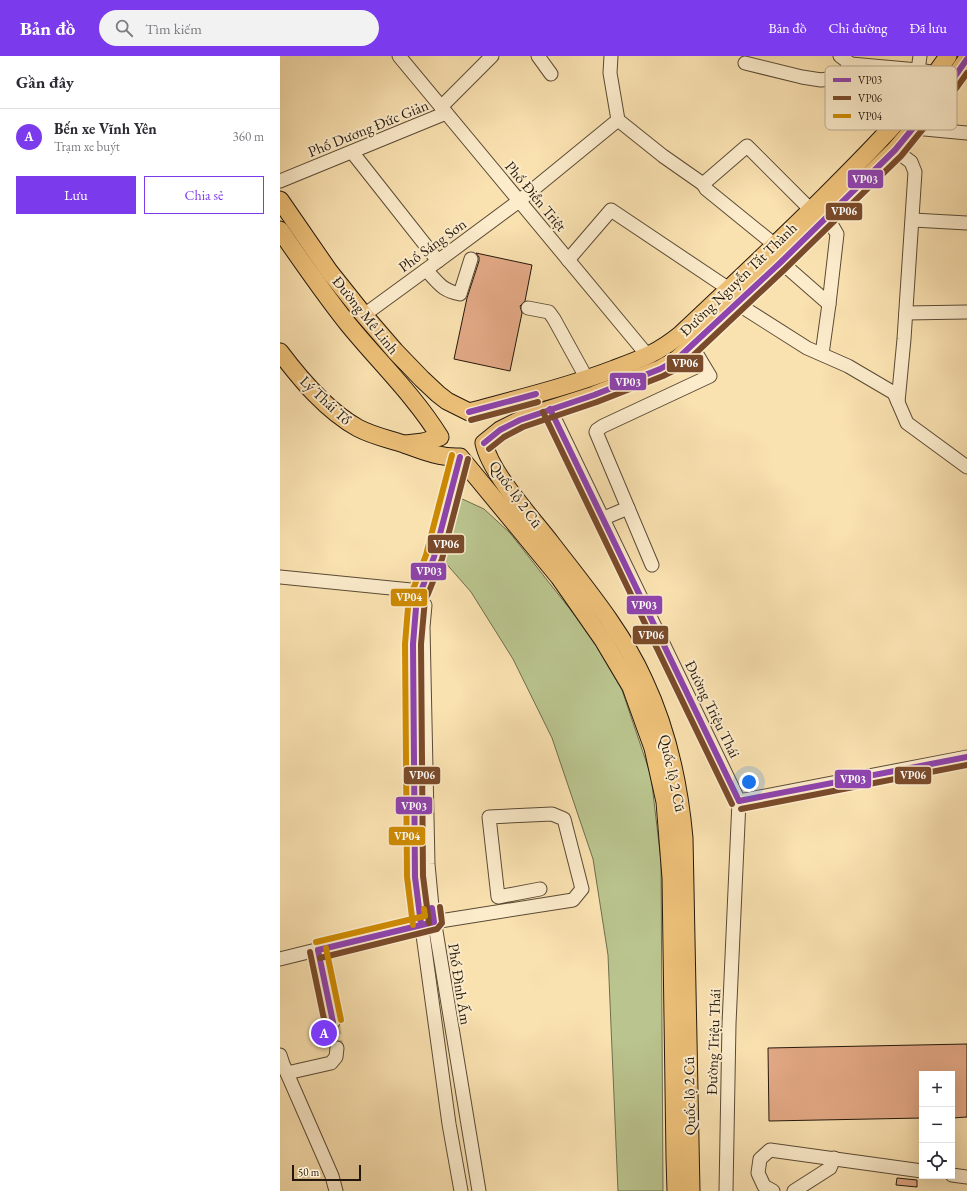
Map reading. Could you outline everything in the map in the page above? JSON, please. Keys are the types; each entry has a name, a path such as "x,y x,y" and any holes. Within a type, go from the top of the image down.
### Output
{"main road":[{"name":"Đường Nguyễn Tất Thành","path":"942,66 948,56"},
{"name":"Đường Nguyễn Tất Thành","path":"957,73 967,59"},
{"name":"Đường Nguyễn Tất Thành","path":"484,443 500,430 509,425 550,408 594,395 660,369 676,360 692,346 775,245 890,130"},
{"name":"Đường Nguyễn Tất Thành","path":"468,412 587,379 648,356 666,346 781,262 895,150 912,130"},
{"name":"Đường Mê Linh","path":"280,200 317,254 364,315 395,351 430,387 447,401 468,412"},
{"name":"Đường Mê Linh","path":"280,230 348,324 415,400 440,437"},
{"name":"Lý Thái Tổ","path":"280,352 306,383 331,408 343,418 366,432 435,455 460,457"},
{"path":"458,412 468,412 476,416 484,424 486,432 484,443 480,450 468,457 460,457 453,455 447,450 440,437 442,426 447,419 458,412"},
{"name":"Lý Thái Tổ","path":"403,444 423,442 440,437"},
{"name":"Quốc lộ 2 Cũ","path":"484,443 488,456 500,476 570,567 616,632 644,680 667,740 678,787 684,838 683,1157"},
{"name":"Quốc lộ 2 Cũ","path":"460,457 559,577 603,640 631,687 654,748 665,802 671,878 683,1157"},
{"path":"676,1191 683,1157"},
{"path":"683,1157 691,1191"}],"street":[{"name":"Phố Điển Triệt","path":"399,56 648,356"},
{"path":"443,110 492,56"},
{"path":"538,56 551,74"},
{"path":"611,56 610,73 618,120 663,156 703,184 706,189 775,245"},
{"path":"840,56 851,64 873,66"},
{"path":"919,66 920,56"},
{"path":"745,63 802,77 825,79"},
{"name":"Phố Dương Đức Giản","path":"280,181 352,152 443,110"},
{"name":"Phố Sáng Sơn","path":"364,315 519,201 618,120"},
{"path":"935,130 967,133"},
{"path":"703,184 747,146 811,210"},
{"path":"895,150 911,162 915,172 913,220 898,402"},
{"path":"352,152 438,261"},
{"path":"568,260 611,210 734,296 744,308 807,348 848,366 894,392 907,423 967,467"},
{"path":"822,354 837,234 826,217"},
{"path":"913,220 967,223"},
{"path":"426,270 448,292 460,294 470,259"},
{"path":"781,262 829,304"},
{"path":"528,308 549,312 587,379"},
{"path":"906,313 967,312"},
{"path":"652,565 597,435 597,430 710,376 692,346"},
{"name":"Đường Triệu Thái","path":"550,408 740,801 729,1024 726,1191"},
{"name":"Phố Đình Ấm","path":"460,457 434,557 421,591 417,596 413,644 415,877 428,923 479,1188"},
{"path":"604,518 628,508"},
{"path":"280,577 421,591"},
{"path":"740,801 967,756"},
{"path":"280,959 428,923 573,900 582,889 564,819 552,814 489,817 498,897 540,889"},
{"name":"Phố Đình Ấm","path":"428,923 449,1124 461,1190"},
{"path":"318,950 333,1022"},
{"path":"286,1072 331,1062 336,1057 337,1048"},
{"path":"280,1055 332,1176 336,1191"},
{"path":"774,1191 764,1186 758,1173 760,1159 770,1150 919,1171"},
{"path":"794,1191 830,1168 834,1158"},
{"path":"955,1175 967,1177"},
{"path":"461,1190 479,1188"}],"green space":[{"path":"458,497 484,509 510,533 588,632 622,690 651,776 661,861 663,1191 618,1191 608,955 593,859 552,738 513,659 471,592 443,560"}],"building":[{"path":"476,253 532,265 525,301 520,306 522,313 510,371 454,359 467,298 479,261 479,257"},
{"path":"967,1044 967,1117 955,1118 955,1071 919,1071 919,1118 769,1121 768,1048"},
{"path":"897,1178 917,1180 917,1187 896,1185"}],"tunnel":[{"path":"333,1022 337,1048"}],"transit line":[{"name":"VP03","path":"957,73 967,59"},
{"name":"VP06","path":"957,87 967,73"},
{"name":"VP03","path":"484,443 500,430 520,420 594,395 660,369 676,360 781,262 895,150 911,130"},
{"name":"VP06","path":"489,449 504,437 523,427 597,402 663,376 681,367 786,268 901,156 922,130"},
{"name":"VP03","path":"469,412 536,394"},
{"name":"VP06","path":"471,420 538,402"},
{"name":"VP03","path":"550,409 739,801"},
{"name":"VP06","path":"543,412 732,804"},
{"name":"VP04","path":"413,925 407,877 405,644 409,595 414,587 426,555 452,455"},
{"name":"VP03","path":"421,924 415,877 413,644 417,596 421,591 434,557 460,457"},
{"name":"VP06","path":"429,923 423,876 421,644 425,599 442,559 468,459"},
{"name":"VP03","path":"739,801 967,757"},
{"name":"VP06","path":"741,809 967,765"},
{"name":"VP06","path":"320,958 437,929 442,923 440,907"},
{"name":"VP03","path":"318,950 434,922 432,908"},
{"name":"VP04","path":"316,942 425,916 424,909"},
{"name":"VP04","path":"326,948 341,1020"},
{"name":"VP03","path":"318,950 333,1022"},
{"name":"VP06","path":"310,952 325,1024"}],"place":[{"name":"Bến xe Vĩnh Yên","path":"324,1033"}]}
